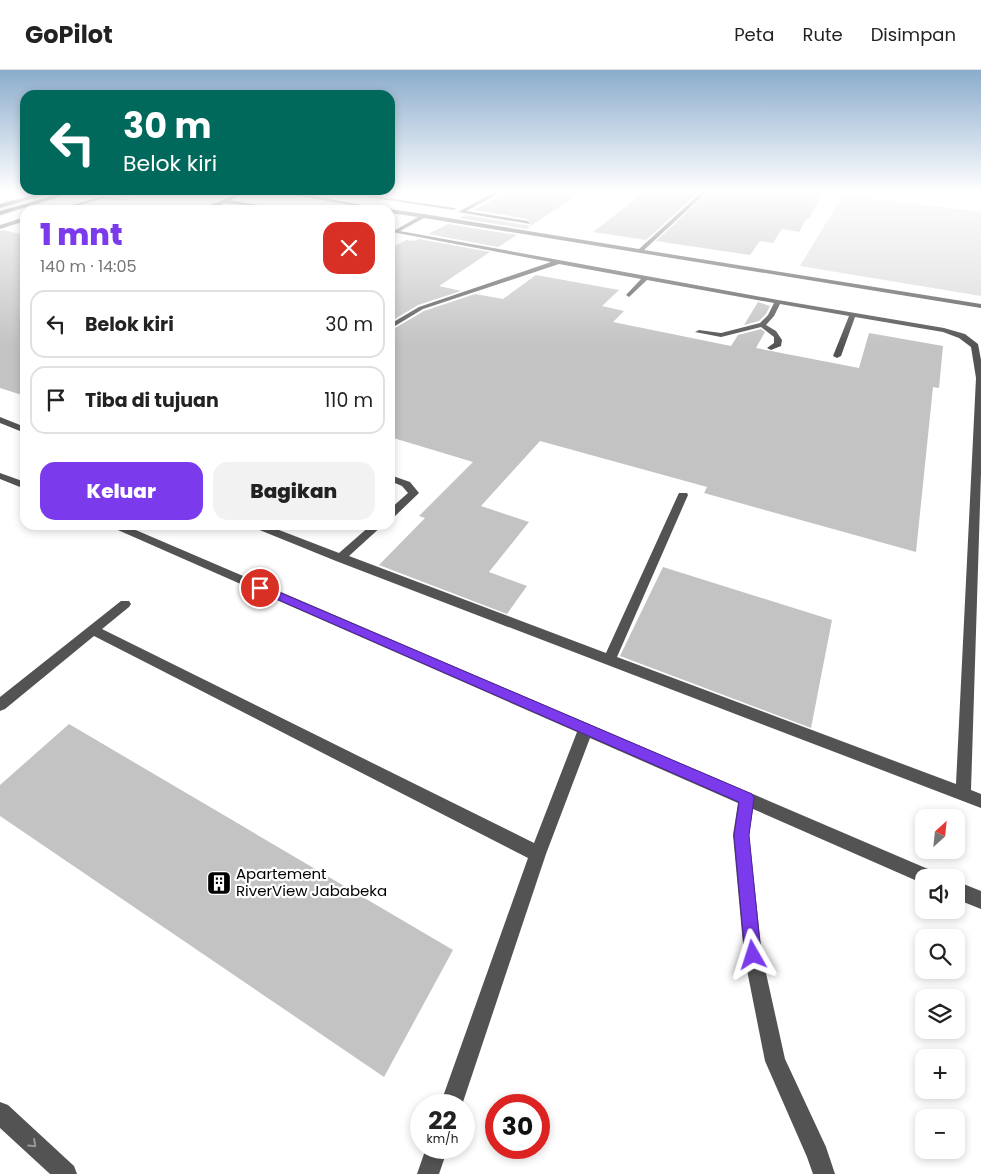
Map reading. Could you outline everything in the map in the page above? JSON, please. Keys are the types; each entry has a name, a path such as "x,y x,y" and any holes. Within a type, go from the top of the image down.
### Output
{"street":[{"path":"457,243 778,302 944,330 962,336 975,346 980,378 963,793"},
{"path":"593,243 981,306"},
{"path":"641,250 649,243"},
{"path":"395,324 421,308 560,261"},
{"path":"629,295 646,277"},
{"path":"699,332 721,335 762,325 771,316 778,302"},
{"path":"837,356 853,314"},
{"path":"762,325 776,335 779,340 778,344 771,348"},
{"path":"0,420 20,428"},
{"path":"0,476 20,484"},
{"path":"395,480 406,484 414,493 395,510"},
{"path":"609,661 683,495"},
{"path":"126,530 915,872"},
{"path":"269,530 981,801"},
{"path":"340,558 372,530"},
{"path":"0,705 125,604"},
{"path":"94,630 538,854"},
{"path":"455,1094 538,854 586,729"},
{"path":"747,798 741,835 753,955 775,1061 818,1155 824,1174"},
{"path":"965,894 981,900"},
{"path":"0,1113 66,1174"},
{"path":"428,1174 433,1159"}],"shaded area":[{"path":"814,243 981,243 981,296 800,266"}],"building":[{"path":"0,243 20,243 20,394 0,388"},
{"path":"402,243 438,243 490,252 439,286 461,291 418,305 395,319 395,246"},
{"path":"474,243 505,243 498,247"},
{"path":"666,243 759,243 750,255"},
{"path":"536,275 619,290 602,306 624,311 613,322 731,346 738,335 761,329 765,332 756,348 859,368 869,333 943,346 939,388 933,387 916,552 704,493 707,487 540,441 481,506 529,522 489,572 527,586 507,614 379,565 425,518 419,516 473,462 395,439 395,328 424,311 475,294 503,299"},
{"path":"758,302 770,306 766,314 759,321 744,325"},
{"path":"663,567 832,620 811,728 620,656"},
{"name":"Apartement RiverView Jababeka","path":"69,724 453,950 384,1077 0,816 0,785"}],"place":[{"name":"Apartement RiverView Jababeka","path":"219,883"}],"route":[{"path":"260,588 747,798 741,835 753,955"}]}
